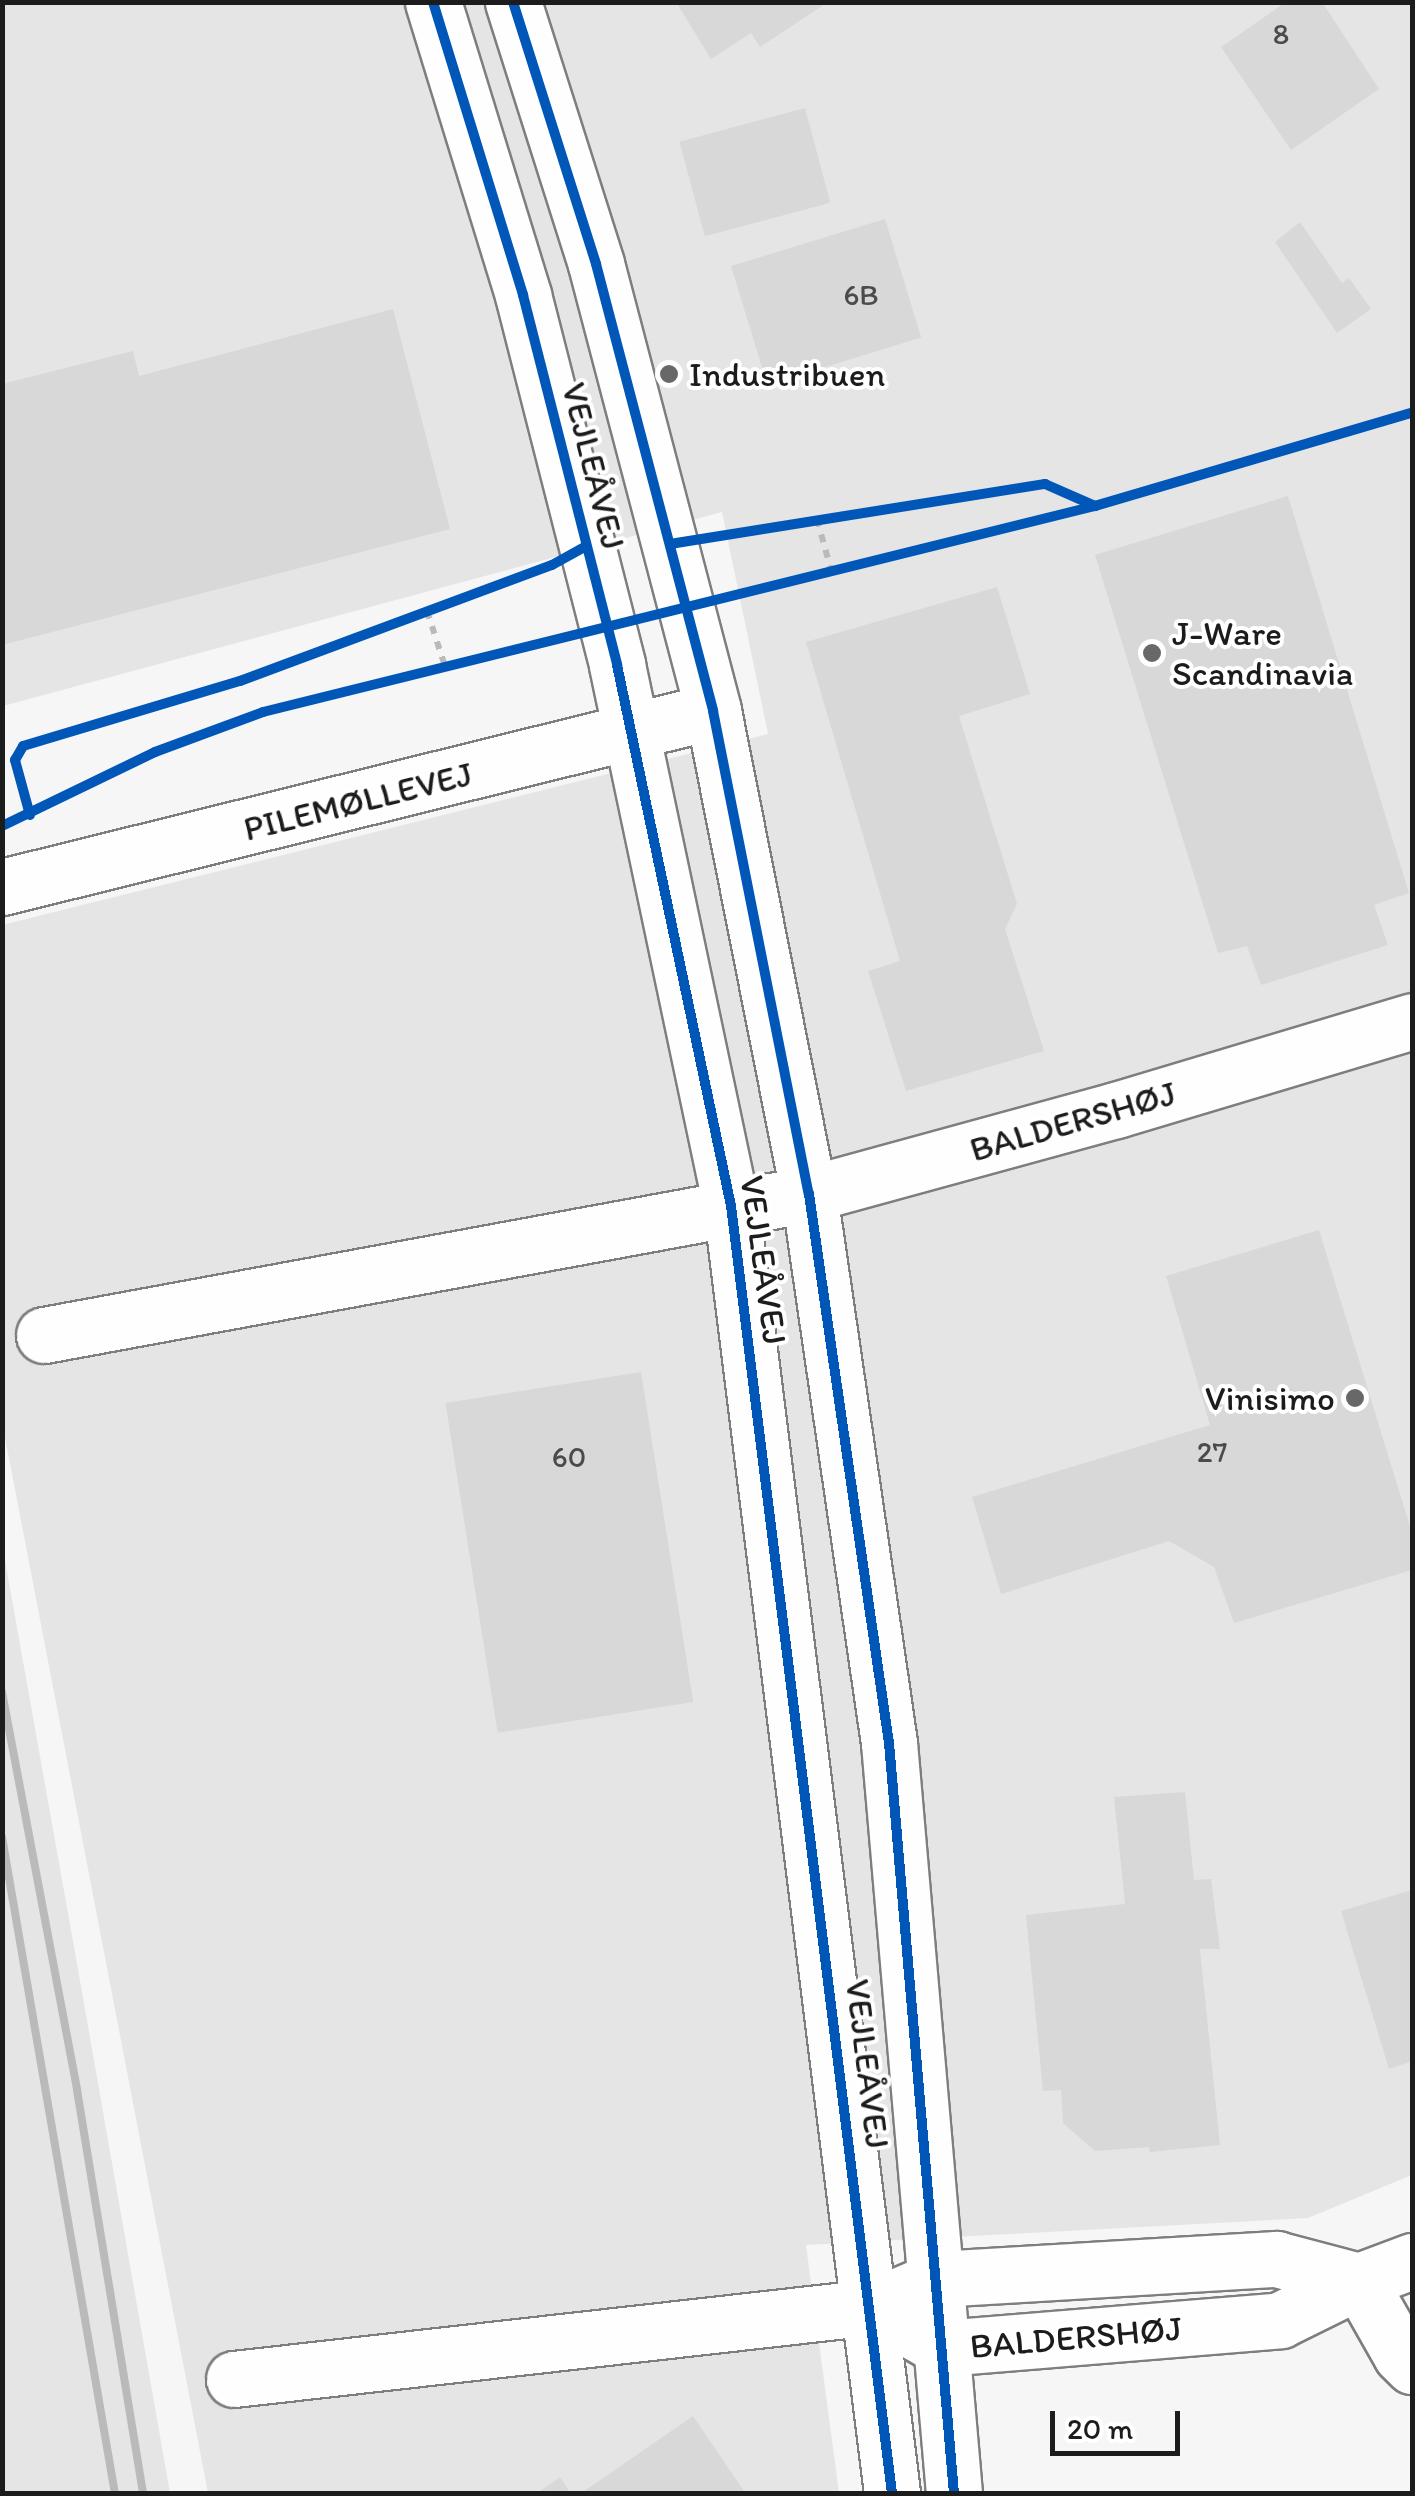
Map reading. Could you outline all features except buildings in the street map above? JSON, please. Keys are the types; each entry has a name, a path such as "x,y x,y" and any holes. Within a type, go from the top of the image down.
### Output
{"street":[{"name":"VEJLEÅVEJ","path":"433,2 523,295 631,734 731,1206 872,2308 892,2494"},
{"name":"VEJLEÅVEJ","path":"513,2 596,264 713,711 809,1194 889,1743 954,2494"},
{"path":"548,2 595,163 596,264"},
{"name":"PILEMØLLEVEJ","path":"2,887 713,711"},
{"name":"BALDERSHØJ","path":"44,1335 809,1194 1116,1110 1412,1021"},
{"name":"BALDERSHØJ","path":"872,2308 937,2279 1276,2260 1359,2281"},
{"name":"BALDERSHØJ","path":"872,2308 943,2348 1280,2320 1359,2281 1412,2262"},
{"path":"1359,2281 1401,2355 1412,2366"},
{"path":"234,2379 872,2308"}],"path":[{"path":"817,519 831,570"},
{"path":"408,618 445,604"},
{"path":"427,610 446,669"}],"shaded area":[{"path":"3,3 1412,3 1412,2175 1308,2218 806,2245 839,2493 208,2493 3,1427 2,925 768,734 722,512 3,706"},
{"path":"3,1549 76,1958 170,2493 3,2493"}],"railway":[{"path":"2,1692 77,2090 143,2494"},
{"path":"2,1837 115,2494"}],"cycle path":[{"path":"433,2 523,295 617,665 731,1206 892,2494"},
{"path":"513,2 596,264 713,711 809,1194 889,1743 954,2494"},
{"path":"2,826 155,752 263,712 1095,506 1412,413"},
{"path":"670,544 1045,484 1095,506"},
{"path":"30,815 15,760 23,746 240,681 552,565 586,546"}],"place":[{"name":"Industribuen","path":"669,374"},
{"name":"J-Ware Scandinavia","path":"1152,653"},
{"name":"Vinisimo","path":"1355,1398"}]}
